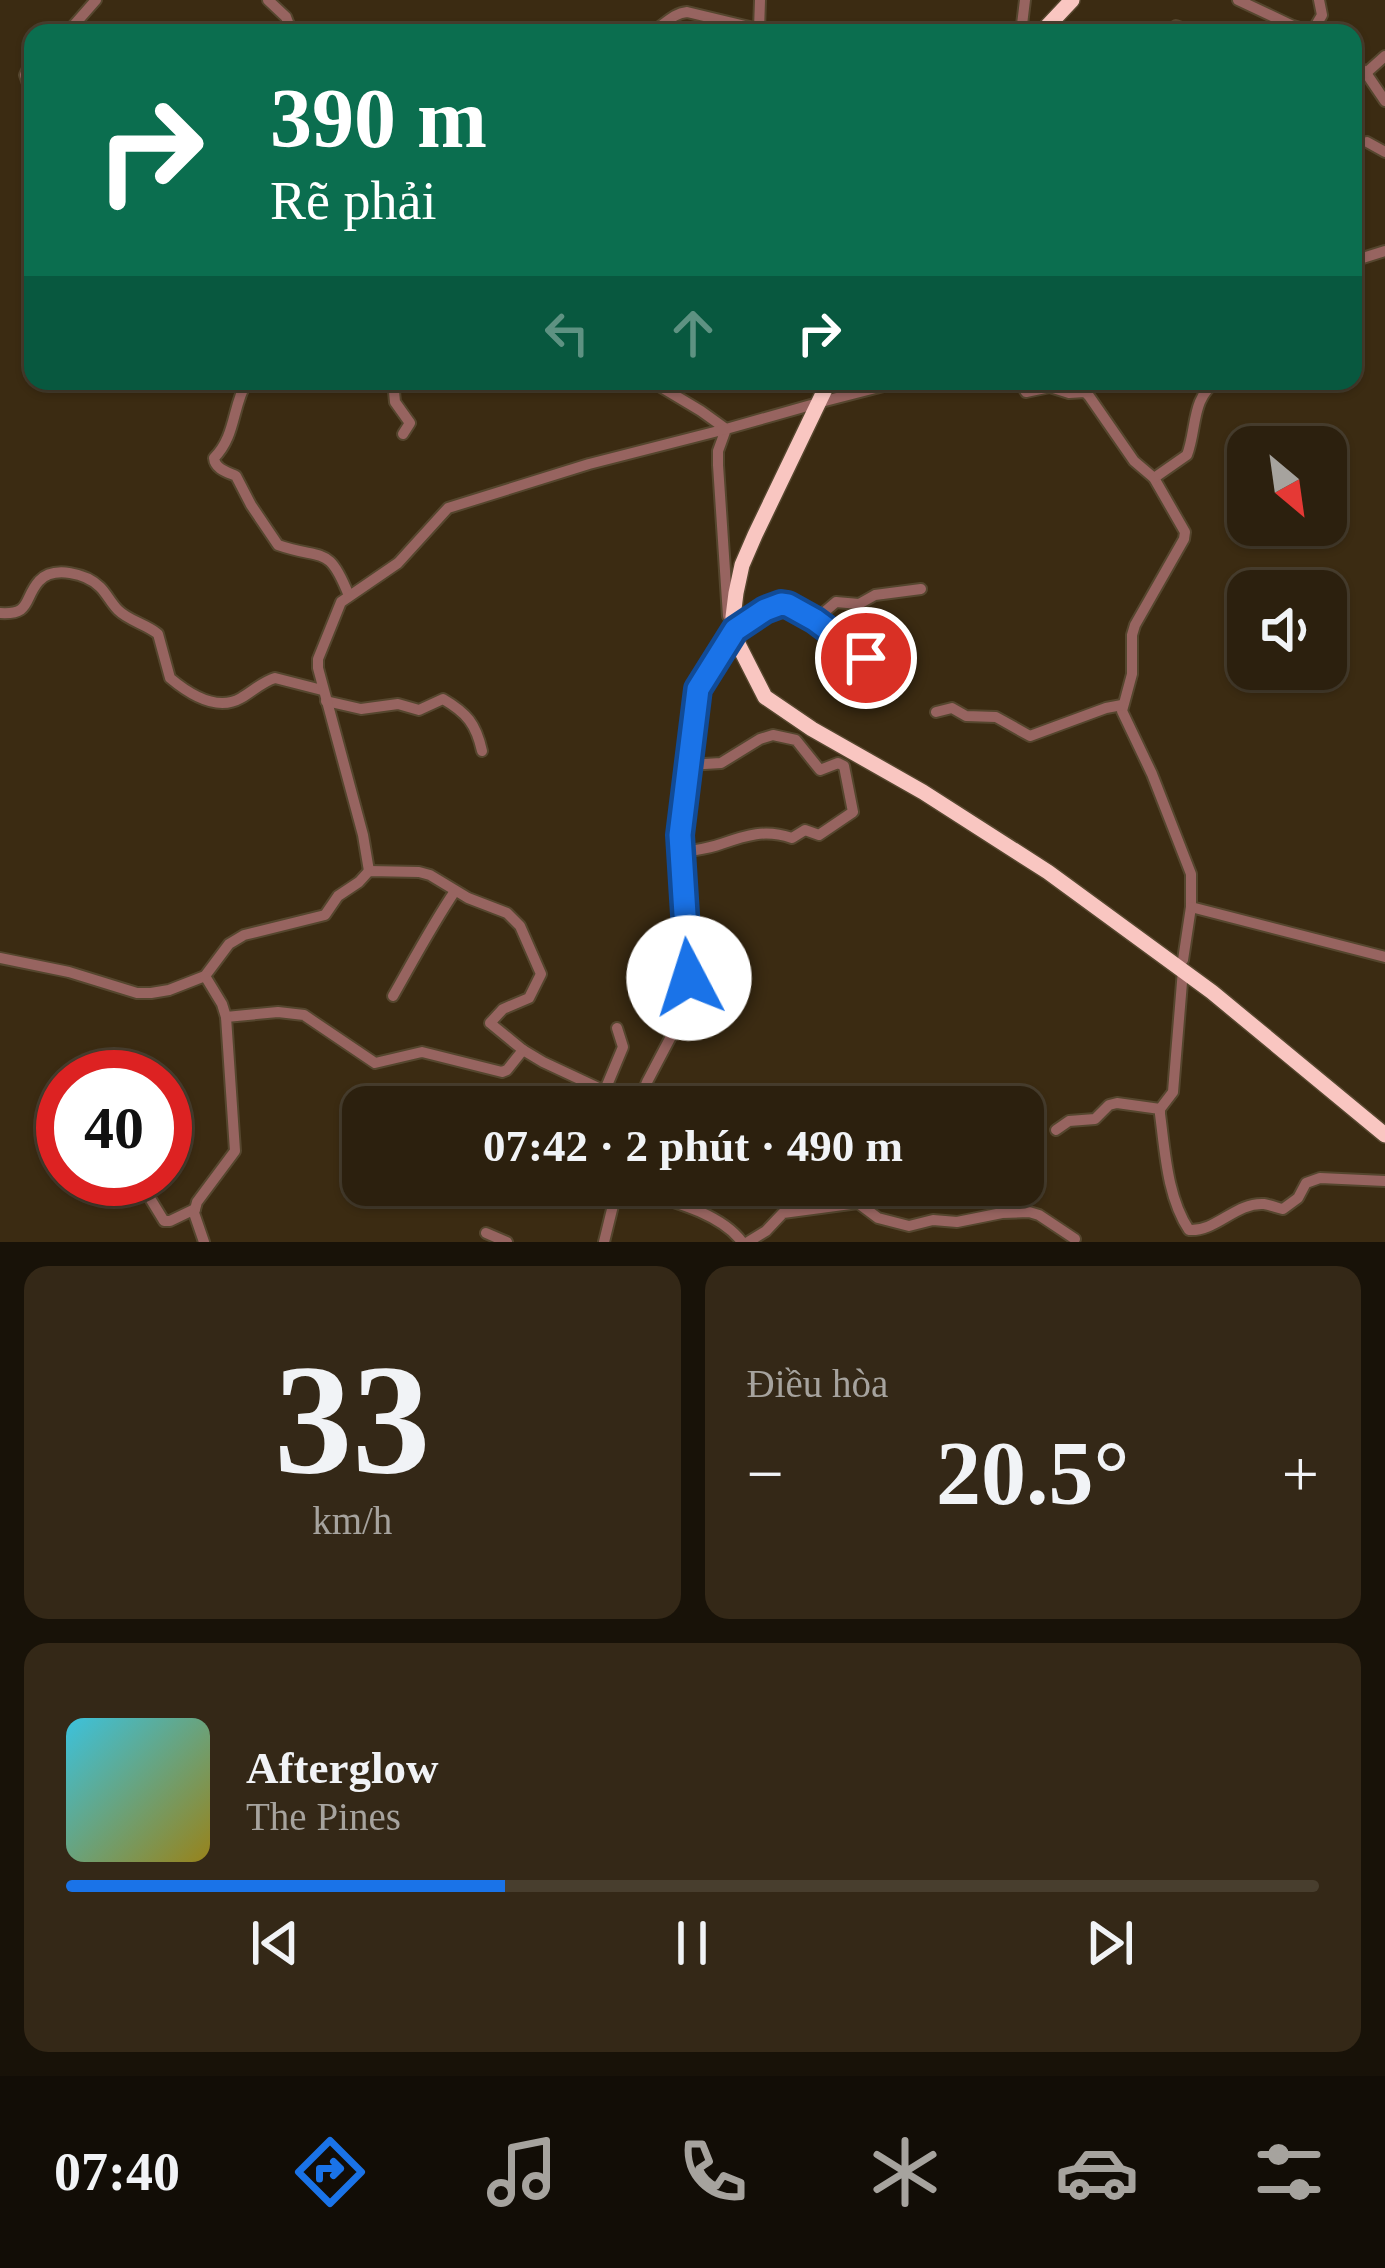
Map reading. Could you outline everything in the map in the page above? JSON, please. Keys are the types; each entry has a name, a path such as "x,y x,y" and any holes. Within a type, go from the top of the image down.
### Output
{"highway":[{"path":"1054,24 1076,1"},
{"path":"828,390 736,593 736,640 762,691 771,692 955,803 1061,873 1183,965 1385,1130"}],"street":[{"path":"75,24 96,0"},
{"path":"268,0 289,24"},
{"path":"1238,0 1280,24"},
{"path":"669,24 676,14 687,12 732,24"},
{"path":"1366,73 1385,56"},
{"path":"1362,70 1385,101"},
{"path":"1367,142 1385,152"},
{"path":"242,390 230,437 214,463 236,476 250,506 278,544 331,560 349,596"},
{"path":"394,390 395,402 410,423 403,434"},
{"path":"666,390 726,429"},
{"path":"369,871 318,659 341,602 398,563 448,508 589,464 868,390"},
{"path":"1058,390 1085,392 1134,461 1154,478 1186,536 1132,635 1132,674 1122,706 1191,874 1192,907 1173,1092 1160,1108 1168,1175 1183,1221 1189,1230 1200,1231 1251,1206 1283,1209 1310,1180 1320,1178 1385,1181"},
{"path":"1154,478 1187,455 1205,390"},
{"path":"726,429 718,465 728,617 735,630"},
{"path":"0,614 14,614 28,603 41,578 63,572 94,582 119,611 158,634 170,678 207,701 237,701 275,678 362,709 398,704 418,710 443,699 470,718 482,751"},
{"path":"815,620 836,602 859,604 874,595 921,589"},
{"path":"648,1086 688,1000 679,853 698,689 735,630 781,604 815,620 880,667"},
{"path":"936,712 952,708 966,716 996,717 1030,736 1122,706"},
{"path":"679,853 746,834 773,832 792,838 806,830 819,836 854,812 844,766 838,763 820,770 796,740 767,735 721,763 688,765"},
{"path":"0,958 137,993 169,990 206,976 244,935 325,915 338,896 369,871 418,872 507,913 520,926 540,967 538,981 529,998 503,1009 490,1024 523,1050 597,1086"},
{"path":"393,996 455,891"},
{"path":"1192,907 1385,957"},
{"path":"204,1242 195,1209 236,1151 226,1017 206,976"},
{"path":"226,1017 278,1012 304,1015 375,1063 422,1052 502,1072 523,1050"},
{"path":"607,1086 622,1047 617,1028"},
{"path":"1056,1130 1069,1121 1095,1119 1117,1102 1160,1108"},
{"path":"155,1206 164,1221 195,1209"},
{"path":"604,1242 613,1206"},
{"path":"682,1206 706,1214 745,1242 766,1231 783,1213 828,1206"},
{"path":"862,1206 878,1218 909,1226 1029,1212 1076,1239"},
{"path":"486,1232 507,1242"}],"route":[{"path":"689,978 679,856 698,689 735,630 781,604 815,620 866,658"}]}
